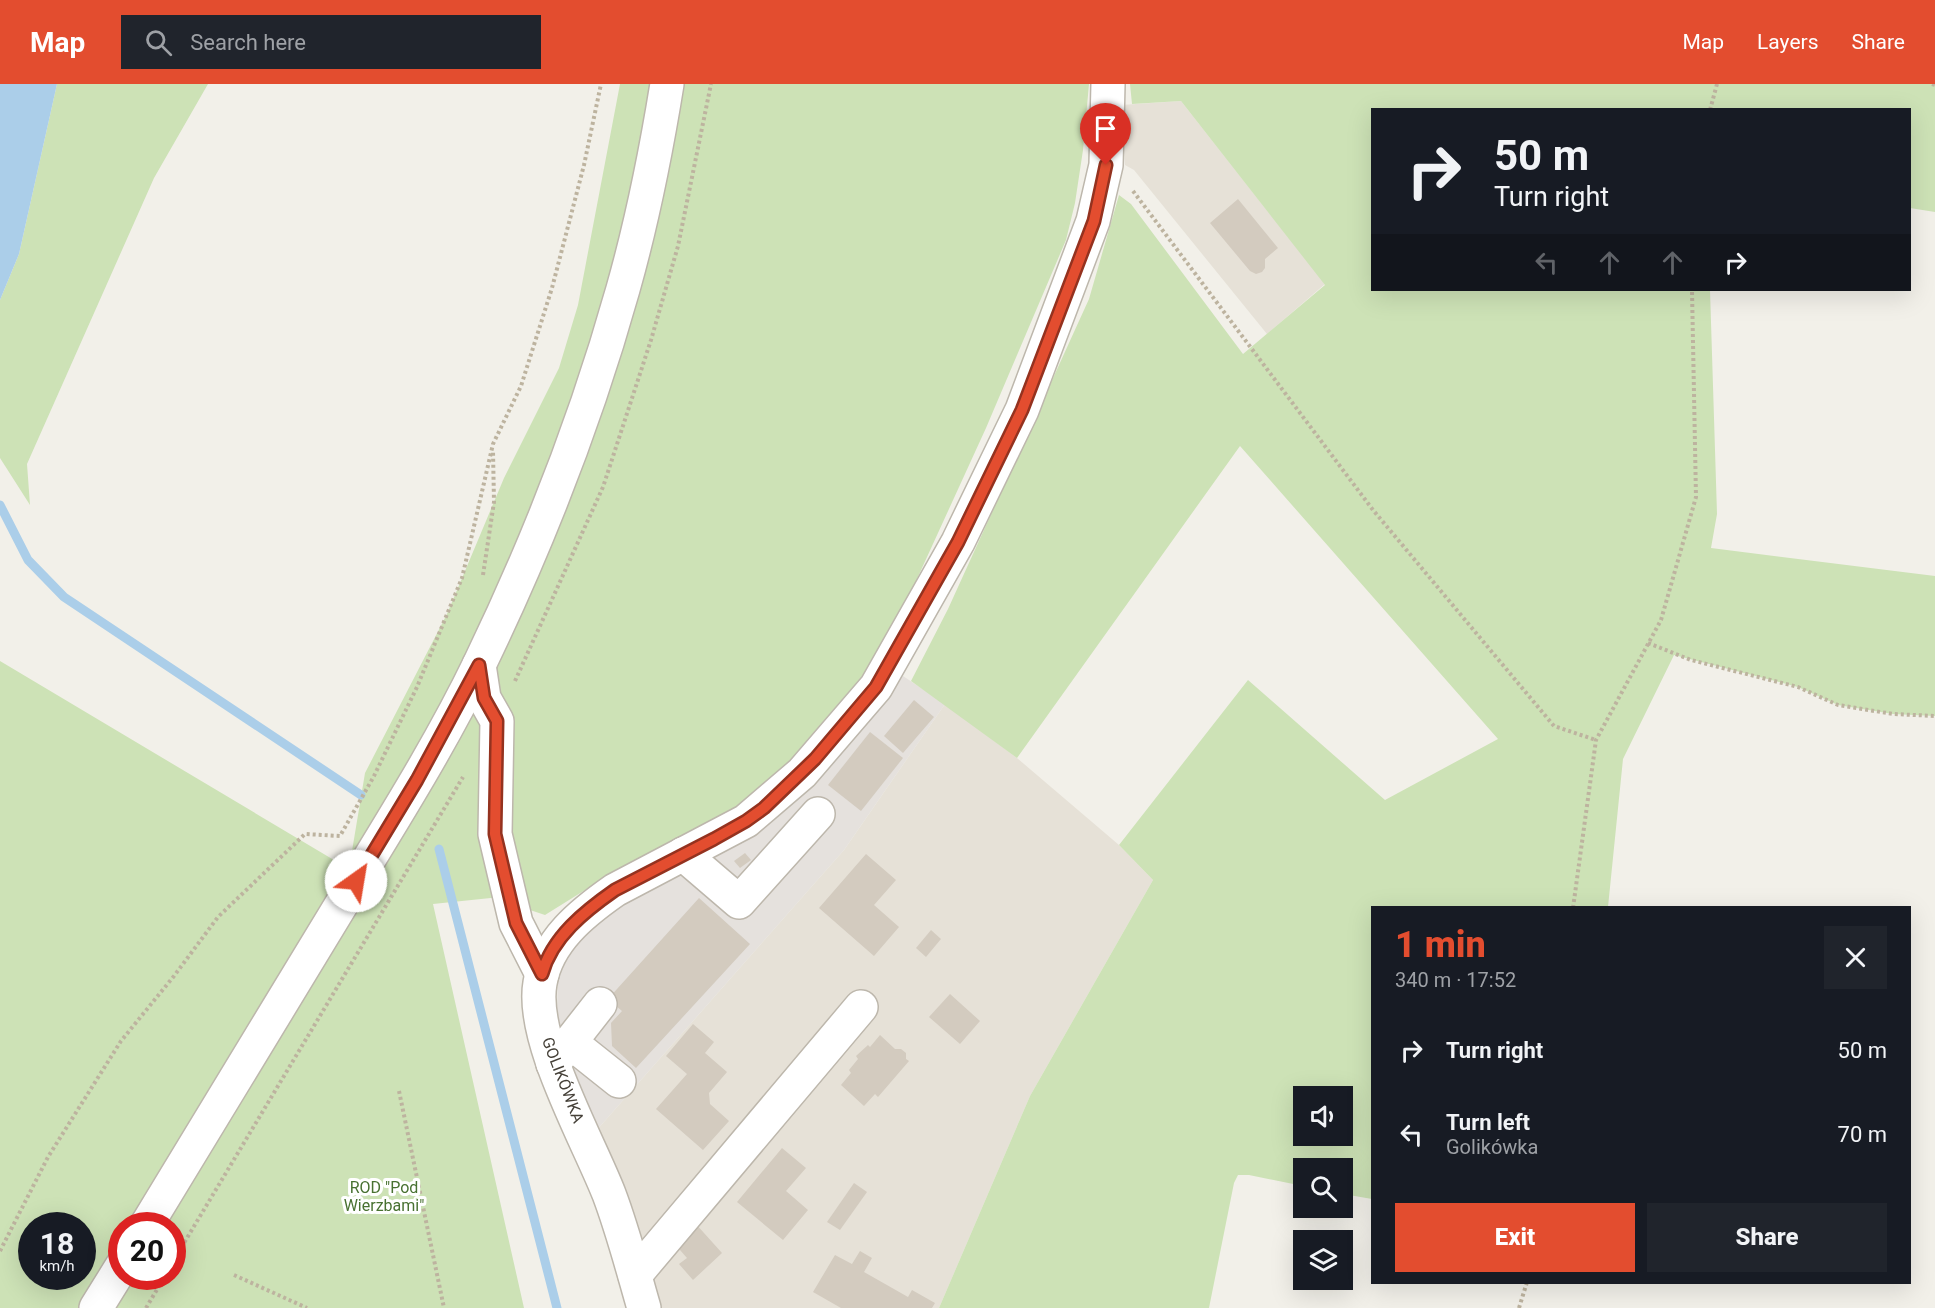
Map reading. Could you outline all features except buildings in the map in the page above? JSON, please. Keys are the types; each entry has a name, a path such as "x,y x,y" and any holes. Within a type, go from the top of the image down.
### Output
{"street":[{"path":"155,1212 417,780 479,665 541,528 584,411 624,288 667,84"},
{"name":"GOLIKÓWKA","path":"644,1308 562,1053 545,1036 539,991 542,974 554,947 582,915 615,890 746,821 772,801 815,759 876,687 958,542 1022,410 1094,221 1106,165 1108,84"},
{"path":"479,665 484,698 497,721 495,834 516,923 542,974"},
{"path":"683,854 739,902 818,814"},
{"path":"600,1004 562,1053 619,1081"},
{"path":"634,1275 861,1007"},
{"path":"96,1308 108,1289"}],"path":[{"path":"0,1251 48,1157 121,1041 218,917 305,834 339,836 374,777 412,697 462,578 493,444 521,386 552,288 584,165 601,84"},
{"path":"1711,108 1717,84"},
{"path":"1106,165 1133,191 1373,510 1554,726 1596,740"},
{"path":"1573,906 1596,740 1661,620 1696,497 1692,291"},
{"path":"483,576 494,502 493,444"},
{"path":"1648,643 1691,660 1798,687 1838,705 1893,714 1935,716"},
{"path":"186,1240 466,772"},
{"path":"399,1091 444,1308"},
{"path":"234,1275 307,1308"},
{"path":"1519,1308 1526,1284"},
{"path":"146,1308 157,1290"}],"shaded area":[{"path":"1181,101 1325,284 1267,334 1134,170 1125,165 1121,105"},
{"path":"903,676 945,704 844,850 595,1132 566,1060 557,1008 558,976 569,949 584,927 841,753"},
{"path":"945,704 1017,758 1119,845 1153,880 1030,1096 939,1308 657,1308 595,1132 844,850"}],"green space":[{"path":"57,84 208,84 154,178 27,464 30,505 0,458 0,300 19,254"},
{"name":"ROD \"Pod Wierzbami\"","path":"620,84 1089,84 1083,150 1075,203 1066,240 986,428 911,592 864,674 779,773 740,805 614,872 545,915 527,909 519,895 433,904 524,1308 0,1308 0,661 349,869 365,773 447,614 504,478 559,368 578,305"},
{"path":"1130,84 1935,84 1935,212 1911,208 1911,108 1371,108 1371,291 1710,291 1717,514 1711,548 1935,576 1935,716 1893,714 1838,705 1798,687 1674,655 1623,759 1608,906 1371,906 1371,1199 1353,1196 1353,1158 1293,1158 1293,1184 1238,1175 1234,1183 1209,1308 939,1308 1030,1096 1153,880 1119,845 1248,680 1385,800 1498,739 1240,446 1017,758 911,681 948,609 1089,299 1119,195 1131,204 1243,354 1325,285 1181,101 1132,104"}],"water":[{"path":"0,84 57,84 19,254 0,300"}],"waterway":[{"path":"0,505 28,560 64,597 361,795"},
{"path":"439,849 557,1308"}],"route":[{"path":"356,881 417,780 479,665 484,698 497,721 495,834 516,923 542,974 548,957 560,938 598,902 615,890 746,821 764,808 802,773 876,687 958,542 1022,410 1094,221 1106,165"}]}
